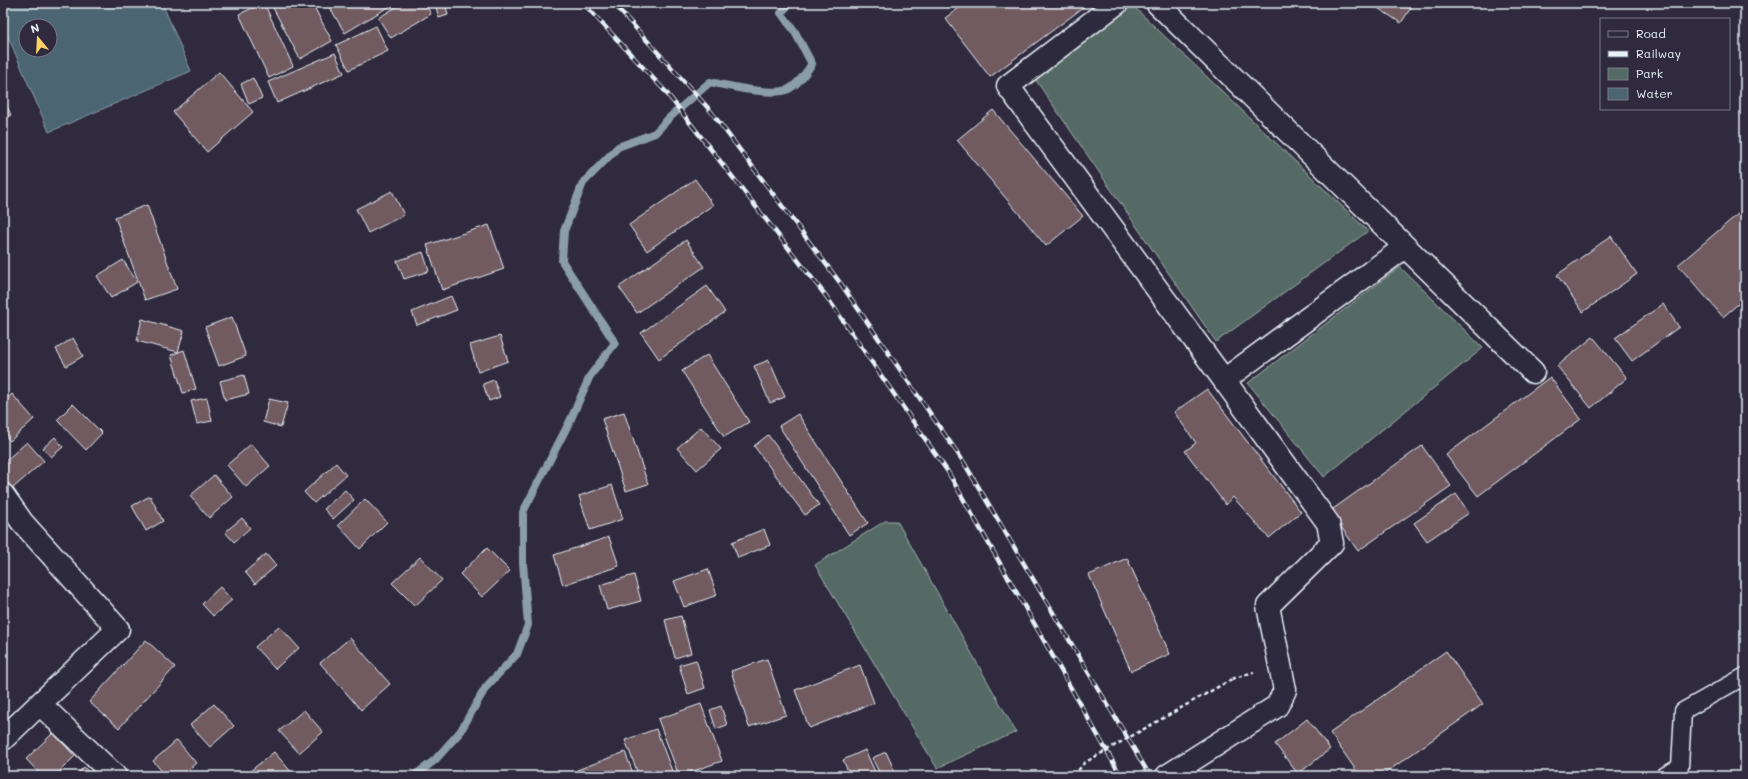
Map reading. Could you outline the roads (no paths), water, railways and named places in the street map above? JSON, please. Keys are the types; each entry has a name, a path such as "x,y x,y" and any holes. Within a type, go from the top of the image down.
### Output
{"street":[{"path":"1117,3 1008,86 1328,523 1332,543 1268,606 1285,690 1277,706 1167,776"},
{"path":"1157,3 1533,372"},
{"path":"1224,380 1405,247"},
{"path":"3,495 22,522 118,629 41,705 3,739"},
{"path":"41,705 115,776"}],"lane":[{"path":"1664,776 1680,767 1683,711 1745,676"}],"water":[{"path":"3,3 162,3 191,71 49,132 3,25"}],"waterway":[{"path":"414,776 435,760 460,732 486,687 517,654 528,625 523,563 523,512 570,421 590,376 615,343 562,261 564,231 583,183 618,147 655,133 669,118 710,82 751,90 773,92 789,89 796,84 812,64 795,32 781,13 790,3"}],"railway":[{"path":"583,3 665,91 826,296 948,472 1121,776"},
{"path":"613,3 709,109 841,284 963,461 1150,776"}]}
